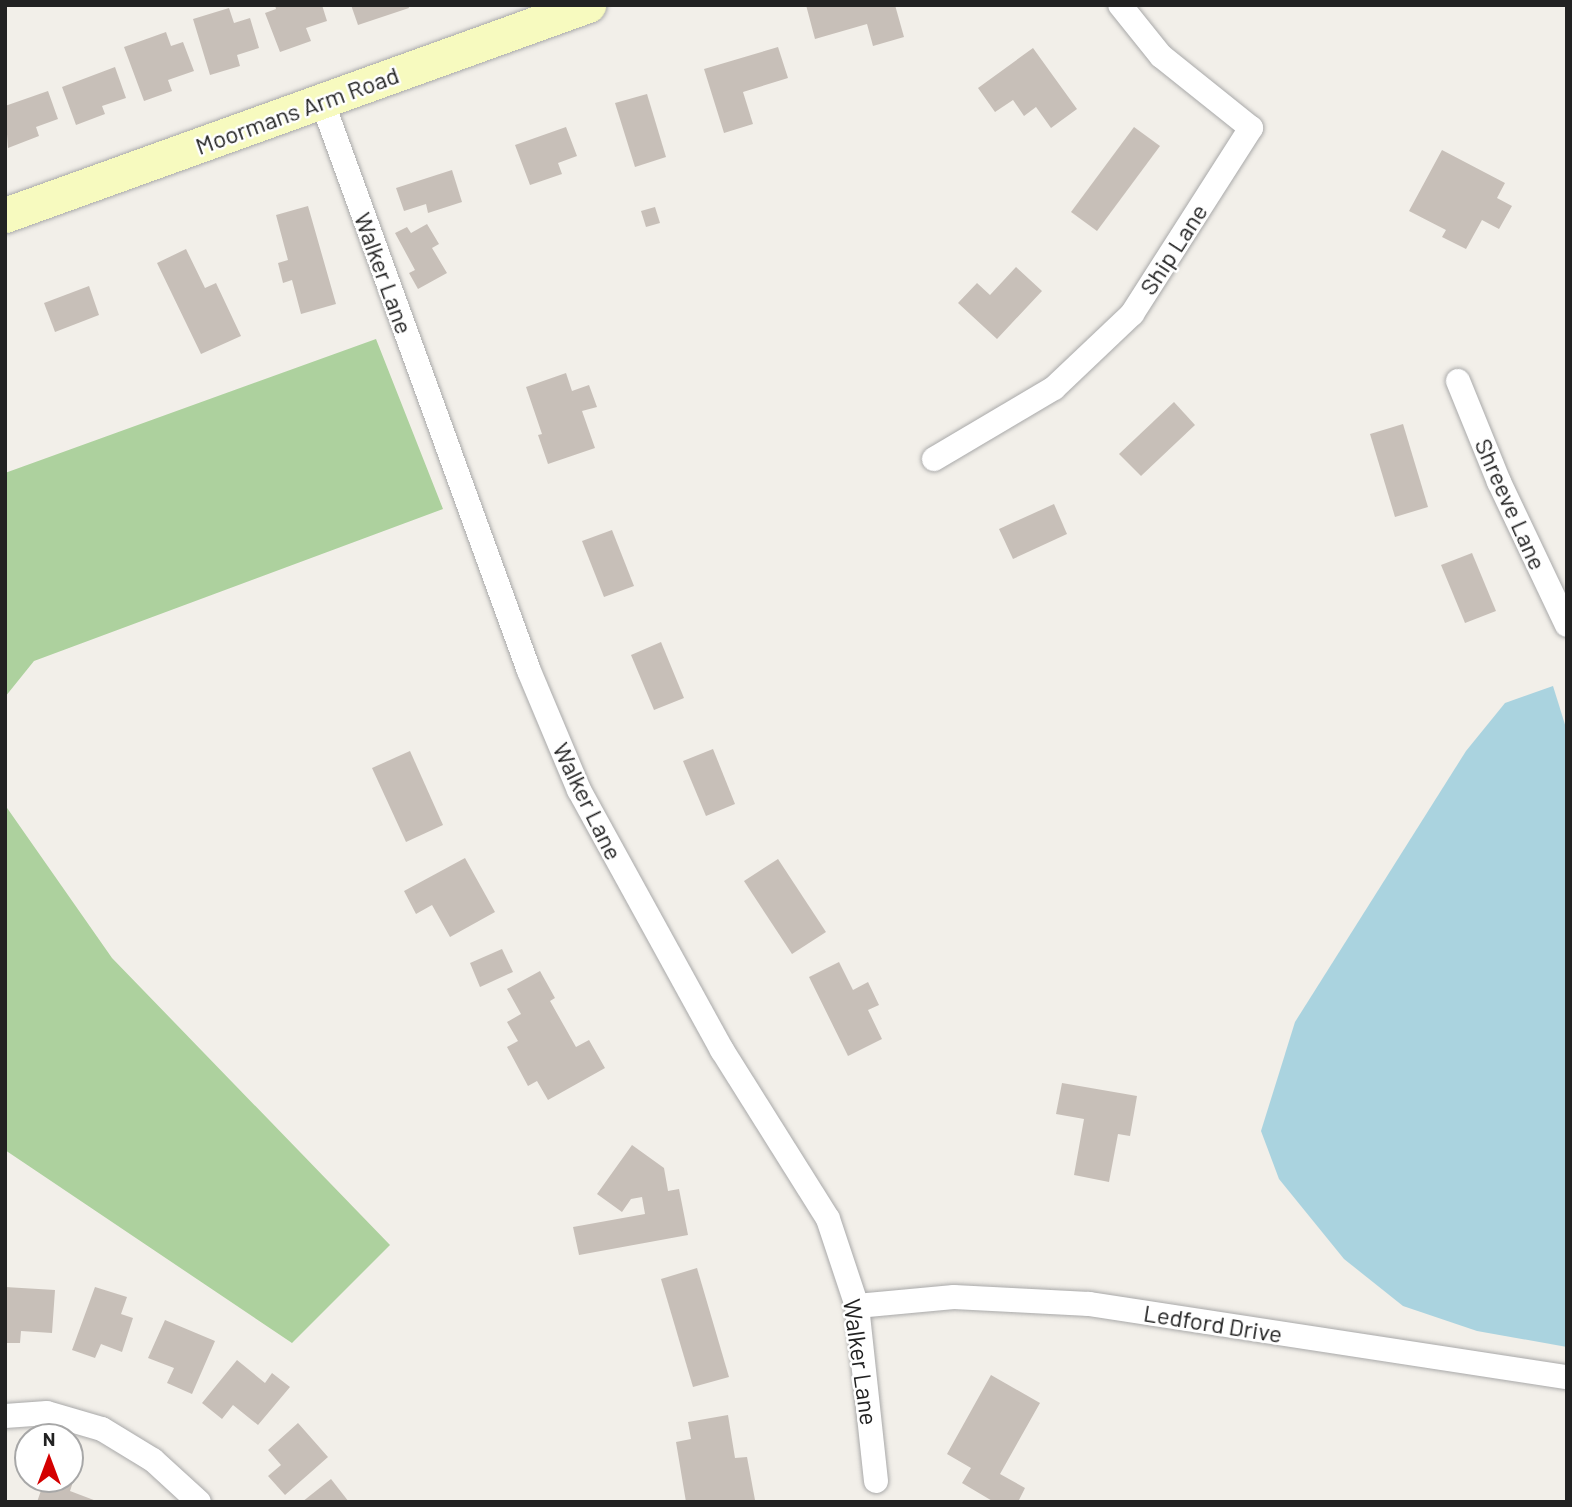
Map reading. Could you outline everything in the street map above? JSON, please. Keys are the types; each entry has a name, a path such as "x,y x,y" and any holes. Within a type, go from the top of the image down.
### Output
{"street":[{"name":"Moormans Arm Road","path":"5,215 588,5"},
{"name":"Ship Lane","path":"934,459 1054,388 1132,314 1251,128 1161,56 1120,5"},
{"name":"Walker Lane","path":"322,101 529,671 579,790 722,1050 828,1219 857,1306 876,1481"},
{"name":"Shreeve Lane","path":"1458,381 1499,482 1567,625"},
{"name":"Ledford Drive","path":"857,1306 954,1297 1089,1304 1567,1377"},
{"path":"5,1416 47,1413 102,1429 153,1460 199,1502"}],"green space":[{"path":"376,339 443,509 34,661 5,697 5,473"},
{"path":"5,805 112,958 390,1245 292,1343 5,1150"}],"water":[{"path":"1553,686 1567,731 1567,1347 1477,1331 1403,1306 1344,1259 1279,1179 1261,1131 1295,1022 1466,751 1505,703"}],"building":[{"path":"275,5 322,5 327,21 306,28 311,41 280,52 265,13 276,9"},
{"path":"351,5 408,5 409,8 358,25"},
{"path":"806,5 895,5 904,37 873,46 867,24 815,39"},
{"path":"229,8 234,23 250,18 259,48 237,55 240,66 210,75 193,19"},
{"path":"166,32 171,46 183,42 194,71 168,80 172,91 144,101 124,47"},
{"path":"778,47 788,78 743,92 753,124 724,133 704,69"},
{"path":"1033,48 1077,109 1051,128 1036,107 1024,116 1013,100 995,112 978,88"},
{"path":"115,67 126,98 102,106 105,114 76,125 62,87"},
{"path":"48,91 58,119 36,127 39,136 8,148 5,106"},
{"path":"647,94 666,157 635,167 615,103"},
{"path":"566,127 577,156 558,163 562,174 530,185 515,145"},
{"path":"1134,127 1160,146 1097,231 1071,212"},
{"path":"1442,150 1505,183 1497,198 1512,206 1499,229 1482,220 1466,249 1442,237 1446,230 1409,211"},
{"path":"452,170 462,202 428,213 426,204 404,211 396,188"},
{"path":"308,206 336,304 301,314 292,280 283,283 278,263 288,260 276,215"},
{"path":"655,207 660,223 646,227 641,211"},
{"path":"427,224 439,244 432,248 447,273 418,289 409,273 415,270 395,233 407,227 411,233"},
{"path":"186,249 205,288 216,283 241,336 201,354 157,263"},
{"path":"1016,267 1042,291 997,339 958,303 977,283 990,295"},
{"path":"89,286 99,315 55,332 44,303"},
{"path":"566,373 572,391 589,385 597,407 582,411 595,448 548,464 538,435 542,434 526,387"},
{"path":"1174,402 1195,425 1141,476 1119,454"},
{"path":"1403,424 1428,507 1395,517 1370,434"},
{"path":"1054,504 1067,534 1013,559 999,529"},
{"path":"612,530 634,586 604,597 582,541"},
{"path":"1472,553 1496,611 1465,623 1441,565"},
{"path":"661,642 684,698 654,710 631,655"},
{"path":"713,749 735,804 706,816 683,761"},
{"path":"410,751 443,825 406,842 372,768"},
{"path":"465,858 495,912 450,937 432,905 416,914 404,891"},
{"path":"778,859 826,932 792,954 744,881"},
{"path":"502,949 513,972 480,987 470,963"},
{"path":"839,962 853,990 868,982 879,1005 868,1010 882,1039 848,1056 809,977"},
{"path":"540,971 555,998 550,1001 576,1047 589,1040 605,1068 548,1100 537,1081 528,1086 507,1047 518,1041 507,1022 521,1014 507,989"},
{"path":"1062,1083 1137,1096 1130,1136 1118,1134 1109,1182 1074,1175 1084,1119 1056,1114"},
{"path":"632,1145 664,1168 668,1191 679,1189 688,1235 579,1255 573,1227 645,1214 642,1197 631,1199 622,1212 597,1194"},
{"path":"697,1268 729,1377 693,1387 661,1279"},
{"path":"5,1287 55,1290 52,1333 21,1331 20,1343 5,1343"},
{"path":"95,1287 127,1297 121,1314 133,1318 122,1352 101,1344 95,1358 72,1350"},
{"path":"165,1320 215,1341 192,1394 167,1383 174,1368 148,1358"},
{"path":"237,1360 265,1383 272,1373 290,1387 258,1425 233,1405 222,1419 202,1403"},
{"path":"991,1375 1040,1403 1000,1474 1025,1488 1018,1502 994,1502 962,1483 971,1468 947,1454"},
{"path":"728,1415 735,1458 747,1457 755,1500 686,1502 676,1442 691,1439 688,1422"},
{"path":"298,1423 328,1457 285,1495 268,1476 281,1465 268,1450"},
{"path":"331,1479 349,1502 302,1502"},
{"path":"40,1493 75,1493 99,1502 37,1502"}]}
